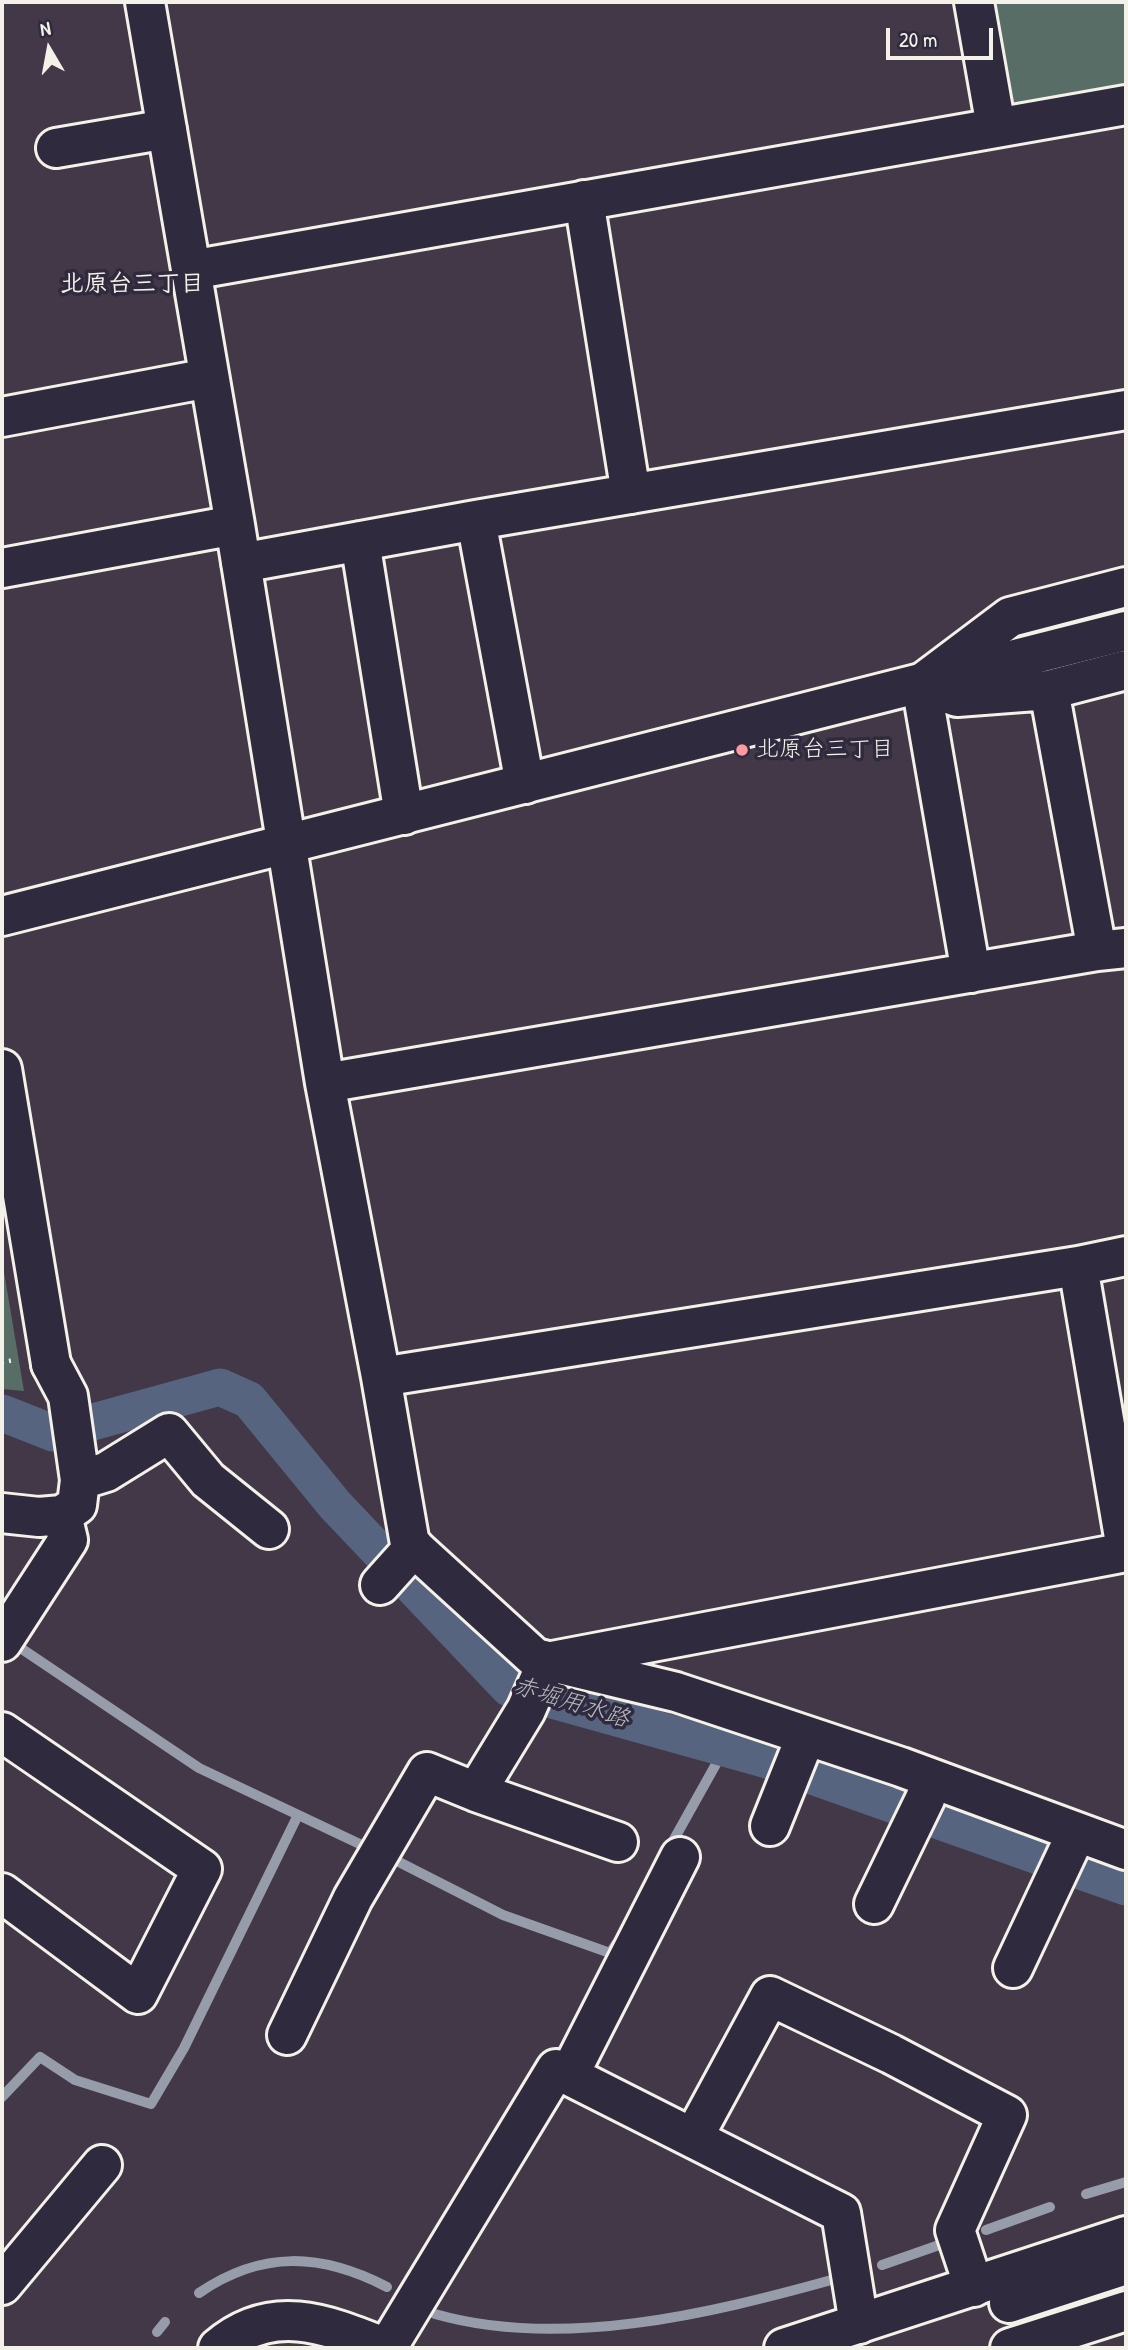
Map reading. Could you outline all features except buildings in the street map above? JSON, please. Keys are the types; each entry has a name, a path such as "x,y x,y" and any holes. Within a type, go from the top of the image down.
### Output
{"street":[{"path":"145,2 235,525 325,1083 410,1544 398,1564 535,1658 537,1685 476,1792"},
{"path":"974,2 996,127"},
{"path":"191,270 1126,105"},
{"path":"56,148 167,129"},
{"path":"584,200 631,494"},
{"path":"2,416 209,378"},
{"path":"241,564 476,520 1126,410"},
{"path":"476,520 525,784"},
{"path":"2,568 235,525"},
{"path":"360,541 404,815"},
{"path":"922,684 1010,617 1126,587"},
{"path":"2,916 1126,632"},
{"path":"922,684 957,697 1049,690 1126,670"},
{"path":"922,684 971,973"},
{"path":"325,1083 1112,950 1049,690"},
{"path":"2,1069 59,1380 78,1465 77,1505 62,1515 39,1517 2,1513"},
{"path":"381,1377 1078,1266 1126,1256"},
{"path":"537,1685 1126,1551 1078,1266"},
{"path":"78,1465 106,1472 169,1433 208,1480 270,1529"},
{"path":"2,1642 68,1540 62,1515"},
{"path":"537,1685 676,1692 797,1758 1067,1852 1126,1850"},
{"path":"2,1732 202,1869 138,1994 2,1893"},
{"path":"770,1826 797,1758"},
{"path":"287,2035 353,1898 426,1772 618,1842"},
{"path":"874,1904 923,1801"},
{"path":"1013,1968 1067,1852"},
{"path":"569,2076 680,1857"},
{"path":"693,2138 770,1996 995,2108 1007,2115 955,2230 974,2287"},
{"path":"218,2348 248,2329 272,2323 293,2322 323,2324 386,2348 556,2069 841,2213 862,2336"},
{"path":"2,2285 102,2165"},
{"path":"862,2336 974,2287 1126,2236"},
{"path":"784,2348 862,2336 1126,2264"},
{"path":"1010,2348 1126,2311"}],"green space":[{"path":"982,2 1126,2 1126,91 1014,111 999,99"},
{"path":"2,1260 24,1391 2,1389"}],"waterway":[{"name":"赤堀用水路","path":"2,1413 53,1433 220,1387 249,1400 335,1505 509,1688 767,1760 1126,1887"},
{"path":"22,1649 199,1768 366,1847"},
{"path":"668,1850 725,1748"},
{"path":"2,2097 40,2057 75,2080 151,2104 184,2048 298,1815"},
{"path":"395,1860 503,1915 610,1953 616,1944"},
{"path":"1086,2194 1126,2182"},
{"path":"986,2230 1050,2207"},
{"path":"882,2265 942,2244"},
{"path":"199,2293 246,2269 292,2261 339,2268 387,2287"},
{"path":"435,2314 483,2324 533,2329 584,2328 686,2315 835,2279"},
{"path":"157,2332 165,2322"}],"place":[{"name":"北原台三丁目","path":"742,750"}],"district":[{"name":"北原台三丁目","path":"132,285"}]}
